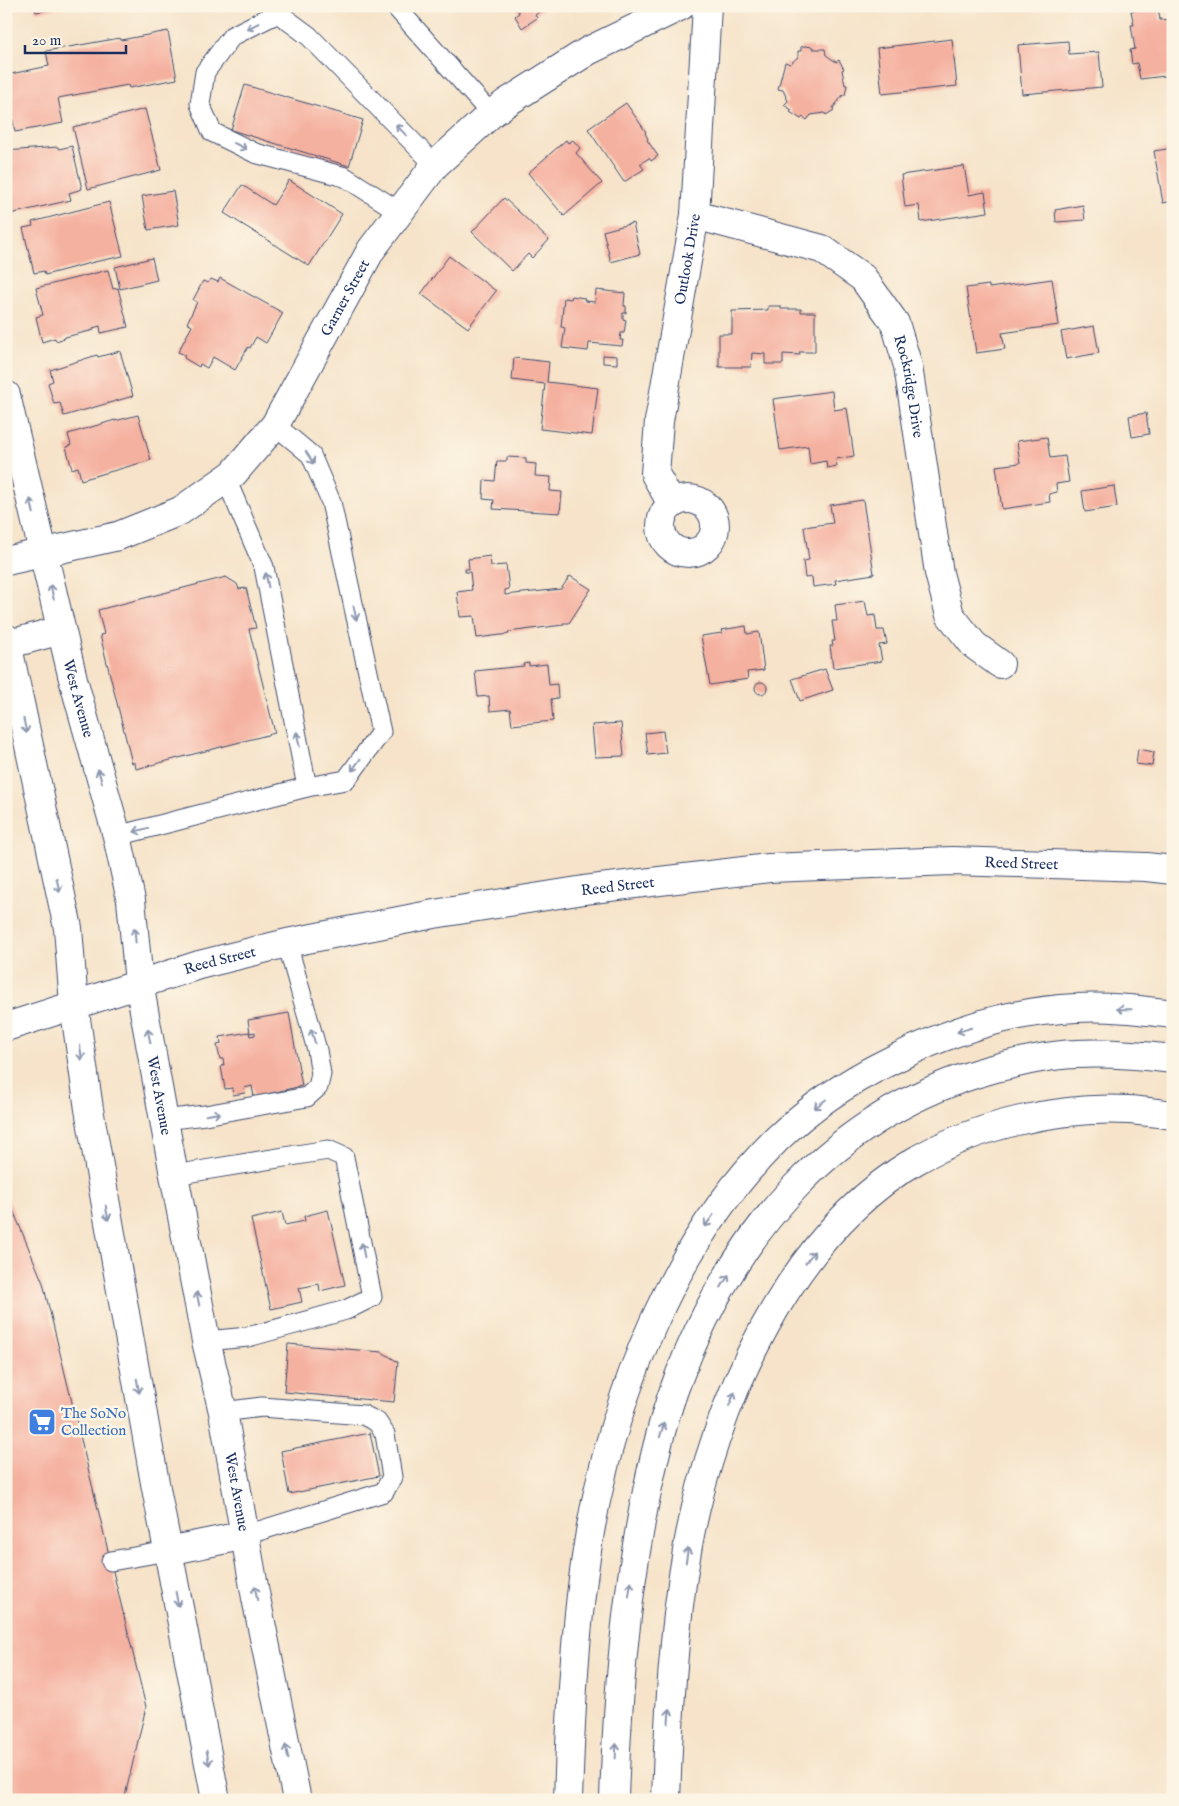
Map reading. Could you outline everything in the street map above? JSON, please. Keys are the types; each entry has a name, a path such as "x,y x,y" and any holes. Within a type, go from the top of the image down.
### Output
{"main road":[{"name":"Garner Street","path":"6,561 118,536 180,511 233,474 275,425 371,250 435,165 491,114 588,51 681,6"},
{"name":"Outlook Drive","path":"672,504 655,474 659,421 695,216 707,6"},
{"name":"Rockridge Drive","path":"695,216 822,249 864,278 895,323 908,366 938,573 950,615 974,645 1000,664"},
{"name":"West Avenue","path":"6,395 61,630 117,836 131,900 139,984 174,1175 206,1341 223,1412 297,1800"},
{"path":"61,630 7,642 68,928 74,1005 88,1109 168,1551 216,1800"},
{"name":"Reed Street","path":"6,1028 199,965 287,943 434,914 584,890 768,868 952,861 1146,867 1173,870"},
{"path":"568,1800 578,1628 589,1540 601,1479 631,1378 654,1322 677,1274 706,1226 740,1180 778,1138 828,1098 865,1073 909,1051 962,1030 1015,1016 1075,1008 1135,1009 1173,1014"},
{"path":"614,1800 624,1635 638,1535 660,1438 674,1389 697,1334 718,1293 744,1250 775,1208 809,1171 848,1139 886,1113 930,1090 1024,1060 1068,1055 1130,1054 1173,1059"},
{"path":"666,1800 668,1732 676,1628 688,1543 711,1454 726,1410 766,1324 819,1245 850,1212 881,1184 916,1161 952,1142 1033,1117 1077,1111 1128,1110 1173,1115"},
{"path":"168,1551 246,1536"}],"lane":[{"path":"395,6 491,114"},
{"path":"400,212 345,177 255,153 212,132 200,104 205,72 232,36 278,13 309,36 435,165"},
{"path":"117,836 307,787 346,780 380,732 330,502 311,455 275,425"},
{"path":"226,479 264,567 307,787"},
{"path":"164,1120 205,1115 307,1096 318,1087 321,1074 317,1050 287,943"},
{"path":"174,1175 328,1150 344,1157 372,1297 346,1310 248,1337 206,1341"},
{"path":"223,1412 262,1408 363,1415 377,1422 385,1434 392,1477 384,1492 246,1536"},
{"path":"111,1561 168,1551"}],"building":[{"path":"34,6 64,6 64,7 36,12"},
{"path":"515,6 547,6 535,15 537,18 522,28 515,16 519,13"},
{"path":"1158,7 1160,20 1173,19 1173,75 1140,79 1137,63 1132,64 1130,50 1135,49 1131,25 1134,25 1131,11"},
{"path":"168,31 177,79 129,88 128,85 58,98 63,123 15,132 6,75 49,66 46,51"},
{"path":"952,39 957,86 882,94 877,48"},
{"path":"1068,41 1069,54 1099,52 1102,87 1022,94 1018,45"},
{"path":"801,47 813,47 813,49 825,49 826,55 836,62 839,60 844,69 842,70 845,85 847,85 845,95 833,108 834,110 826,115 825,113 811,115 807,120 803,117 801,119 790,112 792,110 784,105 788,101 783,90 778,89 785,62 790,64 798,57 798,51 801,51"},
{"path":"245,85 363,120 349,166 231,130"},
{"path":"626,103 646,132 647,140 658,156 651,161 649,158 640,164 644,169 624,182 588,129"},
{"path":"145,109 161,170 88,189 73,127"},
{"path":"566,140 568,143 573,140 580,148 576,153 602,183 564,216 528,173"},
{"path":"72,146 82,189 69,193 71,200 10,214 6,197 6,151 58,147 59,149"},
{"path":"1173,148 1173,201 1163,203 1154,151"},
{"path":"964,166 969,195 985,192 988,212 921,222 919,205 905,207 901,175"},
{"path":"289,180 342,214 309,266 224,213 242,185 273,205"},
{"path":"173,191 179,225 148,230 142,196"},
{"path":"504,198 549,240 532,258 528,254 512,271 472,232"},
{"path":"109,202 123,256 45,275 44,271 34,273 23,228 33,226 32,222"},
{"path":"1083,205 1085,220 1056,222 1055,210"},
{"path":"633,223 640,254 611,262 603,231"},
{"path":"449,256 496,291 468,328 421,294"},
{"path":"152,258 157,280 120,289 115,267"},
{"path":"108,270 113,289 118,288 128,327 101,333 100,326 93,328 94,330 56,341 55,338 42,342 36,317 43,315 36,288"},
{"path":"220,278 283,313 266,343 256,337 235,370 213,357 207,368 200,364 199,367 184,358 185,355 178,352 192,326 187,323 197,302 193,300 203,281 208,283 211,279 218,282"},
{"path":"1052,279 1059,325 1002,333 1005,349 976,353 966,288 989,285 989,288"},
{"path":"596,290 625,293 624,306 626,306 626,313 623,313 623,319 626,320 624,333 621,333 620,340 623,340 622,346 589,343 588,351 562,348 565,328 561,327 564,298 571,299 572,296 584,298 585,301 595,302"},
{"path":"768,306 781,306 781,309 801,309 801,312 815,312 815,352 799,352 800,355 783,354 783,364 765,364 765,354 752,353 751,367 719,367 719,334 732,334 732,311 768,310"},
{"path":"1094,326 1099,353 1066,359 1061,332"},
{"path":"120,351 133,396 64,416 60,403 54,404 48,383 53,381 50,370 97,355 98,357"},
{"path":"603,355 617,356 617,364 603,363"},
{"path":"514,358 549,362 547,382 598,388 592,435 540,429 545,384 512,380"},
{"path":"832,391 834,410 847,408 854,456 836,459 837,466 827,468 826,461 810,464 808,446 780,450 773,399"},
{"path":"1146,413 1149,434 1132,437 1129,416"},
{"path":"138,415 151,460 81,480 78,467 72,469 66,447 71,445 68,434"},
{"path":"1047,437 1050,458 1065,456 1069,482 1056,484 1057,492 1049,494 1050,502 1002,509 996,466 1020,463 1017,441"},
{"path":"507,457 526,458 526,463 536,464 535,476 551,477 550,491 562,492 560,513 493,509 494,500 483,499 484,480 495,481 497,461 507,461"},
{"path":"1114,486 1117,507 1085,512 1082,491"},
{"path":"863,500 874,574 835,580 836,584 813,587 812,577 805,578 803,561 809,560 804,527 833,523 830,505"},
{"path":"490,556 491,566 506,565 509,589 505,590 505,595 561,589 570,576 591,589 569,623 477,638 474,616 460,617 457,592 472,590 470,572 465,572 465,569 469,569 468,559"},
{"path":"226,577 237,584 239,589 246,588 256,628 249,629 275,733 136,769 135,763 132,763 100,635 104,634 98,610"},
{"path":"865,601 868,616 875,615 877,630 884,630 887,644 879,645 882,661 833,668 830,646 833,646 832,641 835,641 832,621 837,621 835,605"},
{"path":"746,626 747,634 759,632 764,670 747,672 748,679 710,685 701,636 722,633 721,630"},
{"path":"529,663 529,666 547,664 549,685 557,684 558,698 551,699 553,721 512,725 510,709 490,711 489,696 478,697 475,671 524,666 523,664"},
{"path":"825,669 833,690 800,701 792,679"},
{"path":"759,682 763,682 767,688 763,694 759,694 755,690 755,686"},
{"path":"621,723 624,756 595,757 592,725"},
{"path":"663,731 666,753 648,755 645,733"},
{"path":"1138,749 1154,752 1152,766 1136,764"},
{"path":"289,1013 302,1086 254,1097 252,1086 244,1088 245,1093 233,1095 232,1088 225,1089 221,1066 224,1065 223,1059 220,1059 217,1045 221,1044 220,1037 249,1032 250,1036 255,1035 255,1032 250,1033 248,1020"},
{"name":"The SoNo Collection","path":"6,1193 43,1283 146,1707 124,1800 6,1800"},
{"path":"328,1210 345,1285 320,1291 319,1284 299,1288 302,1302 271,1309 251,1219 282,1212 285,1225 305,1221 304,1216"},
{"path":"288,1344 382,1352 398,1362 394,1402 284,1392"},
{"path":"370,1433 379,1476 289,1494 281,1451"}],"place":[{"name":"The SoNo Collection","path":"42,1422"}]}
